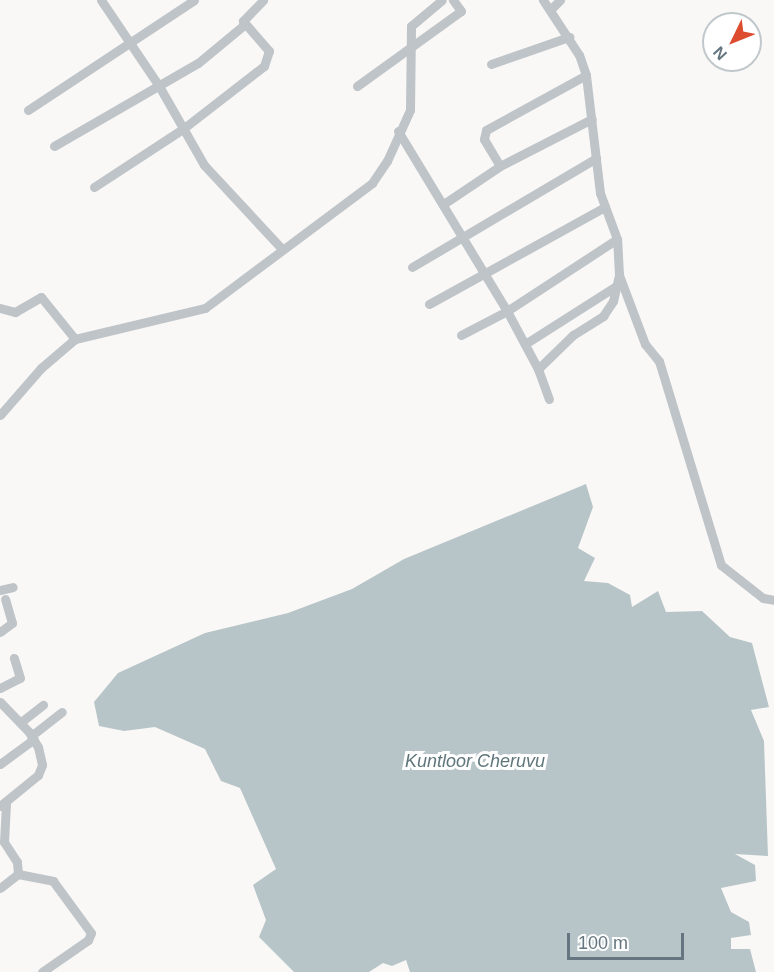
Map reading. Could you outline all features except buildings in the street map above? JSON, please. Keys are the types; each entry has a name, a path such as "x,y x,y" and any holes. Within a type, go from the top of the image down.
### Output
{"street":[{"path":"101,0 159,86 204,165 282,249"},
{"path":"28,110 194,0"},
{"path":"54,146 198,63 244,25 246,16 263,0"},
{"path":"0,414 41,368 75,339 205,308 228,294 282,249 372,183 387,161 398,131 410,110 411,27 442,0"},
{"path":"357,86 461,11 453,0"},
{"path":"543,0 569,37 586,75 596,158 605,207 617,239 619,275 645,344 659,361 721,565 763,598 774,600"},
{"path":"550,9 560,0"},
{"path":"94,187 184,128 243,84 269,59 269,51 244,25"},
{"path":"491,64 569,37"},
{"path":"500,166 484,139 486,130 586,75"},
{"path":"445,204 500,166 592,119"},
{"path":"398,131 445,204 507,311 538,369 549,399"},
{"path":"412,267 596,158"},
{"path":"429,304 605,207"},
{"path":"461,335 507,311 617,239"},
{"path":"538,369 573,335 603,316 613,301 619,275"},
{"path":"525,344 616,286"},
{"path":"0,308 15,312 41,297 75,339"},
{"path":"0,590 13,587"},
{"path":"0,632 12,623 5,599"},
{"path":"0,676 2,687 20,678 14,658"},
{"path":"0,702 21,722 32,738 42,765 38,775 3,805 4,842 17,862 18,874"},
{"path":"21,722 43,705"},
{"path":"0,764 62,712"},
{"path":"0,888 18,874 53,881 91,933 88,940 42,972"}],"water":[{"name":"Kuntloor Cheruvu","path":"586,484 593,507 578,548 595,558 584,581 608,583 630,595 632,607 658,591 666,612 702,611 730,637 752,643 769,707 751,710 764,741 768,856 735,854 755,865 756,881 721,888 731,912 749,922 751,935 731,938 731,949 750,949 756,972 410,972 406,960 392,966 383,963 369,972 294,972 259,937 266,920 253,885 276,869 240,788 221,781 205,749 155,727 124,731 99,726 94,702 118,673 205,633 288,613 352,589 404,559"}]}
